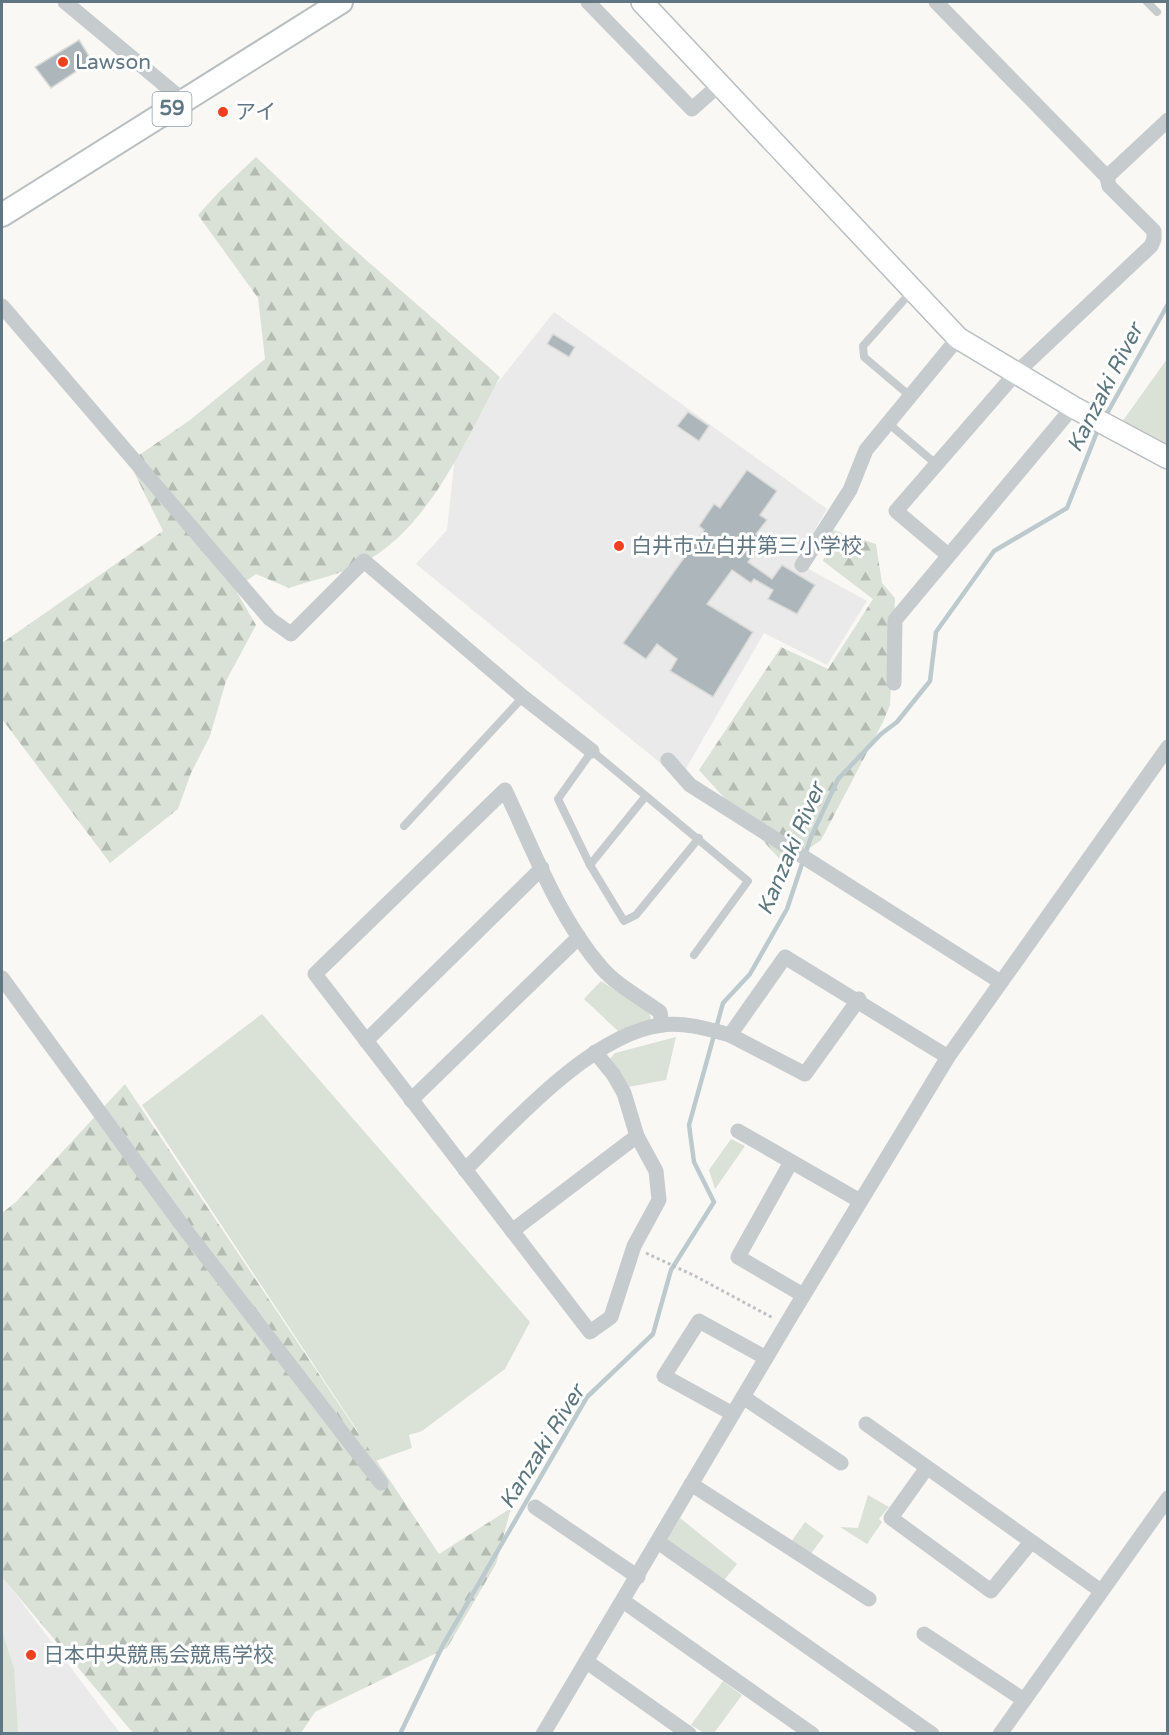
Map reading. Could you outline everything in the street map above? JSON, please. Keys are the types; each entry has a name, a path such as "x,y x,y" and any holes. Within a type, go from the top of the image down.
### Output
{"main road":[{"name":"59","path":"2,215 341,2"}],"street":[{"path":"65,2 184,101"},
{"path":"588,2 692,110 719,85"},
{"path":"642,2 958,338 1073,408 1167,458"},
{"path":"936,2 1107,177 1109,186 1154,231 1151,246 1015,374 896,511 948,555"},
{"path":"1107,177 1167,120"},
{"path":"2,306 270,619 291,634 364,561 523,697 592,751"},
{"path":"802,565 850,490 866,450 958,338"},
{"path":"894,683 895,620 1073,408"},
{"path":"543,1734 638,1577 785,1325 948,1057 999,981 1167,747"},
{"path":"668,760 690,785 999,981"},
{"path":"595,1052 613,1074 624,1093 637,1136 656,1171 659,1200 634,1246 612,1317 590,1332 315,974 506,790 542,868 579,937 602,969 660,1012 662,1025"},
{"path":"366,1041 542,868"},
{"path":"411,1100 579,937"},
{"path":"730,1035 785,957 859,999 948,1057"},
{"path":"2,978 181,1224 381,1484"},
{"path":"465,1170 534,1102 595,1052 623,1036 662,1025 698,1026 730,1035 805,1074 859,999"},
{"path":"738,1131 860,1201"},
{"path":"512,1231 637,1136"},
{"path":"791,1162 738,1257 803,1295"},
{"path":"733,1414 664,1376 699,1321 766,1358"},
{"path":"743,1397 841,1463"},
{"path":"866,1425 1101,1591"},
{"path":"926,1469 891,1518 991,1590 1030,1542"},
{"path":"691,1484 869,1599"},
{"path":"1000,1734 1167,1498"},
{"path":"535,1507 638,1577"},
{"path":"658,1542 932,1734"},
{"path":"623,1601 812,1734"},
{"path":"924,1634 1024,1700"},
{"path":"587,1662 689,1734"}],"lane":[{"path":"1147,2 1157,12"},
{"path":"910,396 864,357 863,346 912,291"},
{"path":"888,423 936,464"},
{"path":"404,826 523,697"},
{"path":"694,955 748,881 699,838 592,751 558,800 590,865 624,921 636,915 699,838"},
{"path":"590,865 645,796"}],"path":[{"path":"634,1246 785,1325"}],"shaded area":[{"name":"白井市立白井第三小学校","path":"554,312 827,509 796,562 867,601 827,665 764,633 680,779 416,564 447,530 454,464 441,454"},
{"name":"日本中央競馬会競馬学校","path":"2,1576 120,1733 2,1733"}],"green space":[{"path":"256,157 341,238 500,377 459,455 427,505 387,547 354,567 289,588 256,574 235,589 256,625 226,681 210,736 191,773 178,809 110,863 2,719 2,643 163,531 129,462 190,420 265,359 258,298 198,215"},
{"path":"1167,359 1167,447 1122,422"},
{"path":"833,530 876,544 882,583 895,598 890,705 821,840 785,865 699,770 781,647 828,669 873,599 823,561"},
{"path":"601,981 648,1011 651,1018 646,1024 618,1031 584,999"},
{"path":"262,1014 530,1322 505,1369 422,1431 409,1435 412,1448 367,1464 357,1430 142,1105"},
{"path":"676,1037 666,1080 628,1087 609,1060 615,1053"},
{"path":"125,1084 439,1554 511,1508 496,1564 447,1648 315,1712 301,1733 133,1733 2,1577 2,1213 16,1202"},
{"path":"731,1139 745,1146 715,1189 709,1170"},
{"path":"868,1495 889,1507 879,1519 882,1522 867,1544 840,1527 858,1528"},
{"path":"680,1518 737,1564 721,1584 667,1539"},
{"path":"805,1522 824,1536 810,1555 791,1542"},
{"path":"2,1631 14,1669 18,1733 2,1733"},
{"path":"723,1681 742,1695 714,1733 704,1733 691,1725"}],"building":[{"path":"79,40 92,61 51,88 35,67"},
{"path":"553,334 575,347 569,357 547,344"},
{"path":"688,412 709,426 699,441 677,426"},
{"path":"747,470 777,491 760,515 767,520 756,534 764,540 748,562 772,579 782,565 815,585 797,614 768,599 773,590 754,579 751,583 732,570 707,604 753,632 713,697 670,671 677,659 657,644 646,659 623,643 704,530 699,526 714,504 720,508"}],"waterway":[{"name":"Kanzaki River","path":"1105,417 1168,304"},
{"name":"Kanzaki River","path":"400,1734 443,1645 587,1397 653,1334 671,1270 714,1202 694,1162 689,1125 723,1003 750,974 787,909 811,837 838,779 881,734 897,722 930,681 936,632 994,551 1067,508 1099,427"}],"place":[{"name":"Lawson","path":"63,62"},
{"name":"アイ","path":"223,112"},
{"name":"白井市立白井第三小学校","path":"619,546"},
{"name":"日本中央競馬会競馬学校","path":"31,1655"}]}
